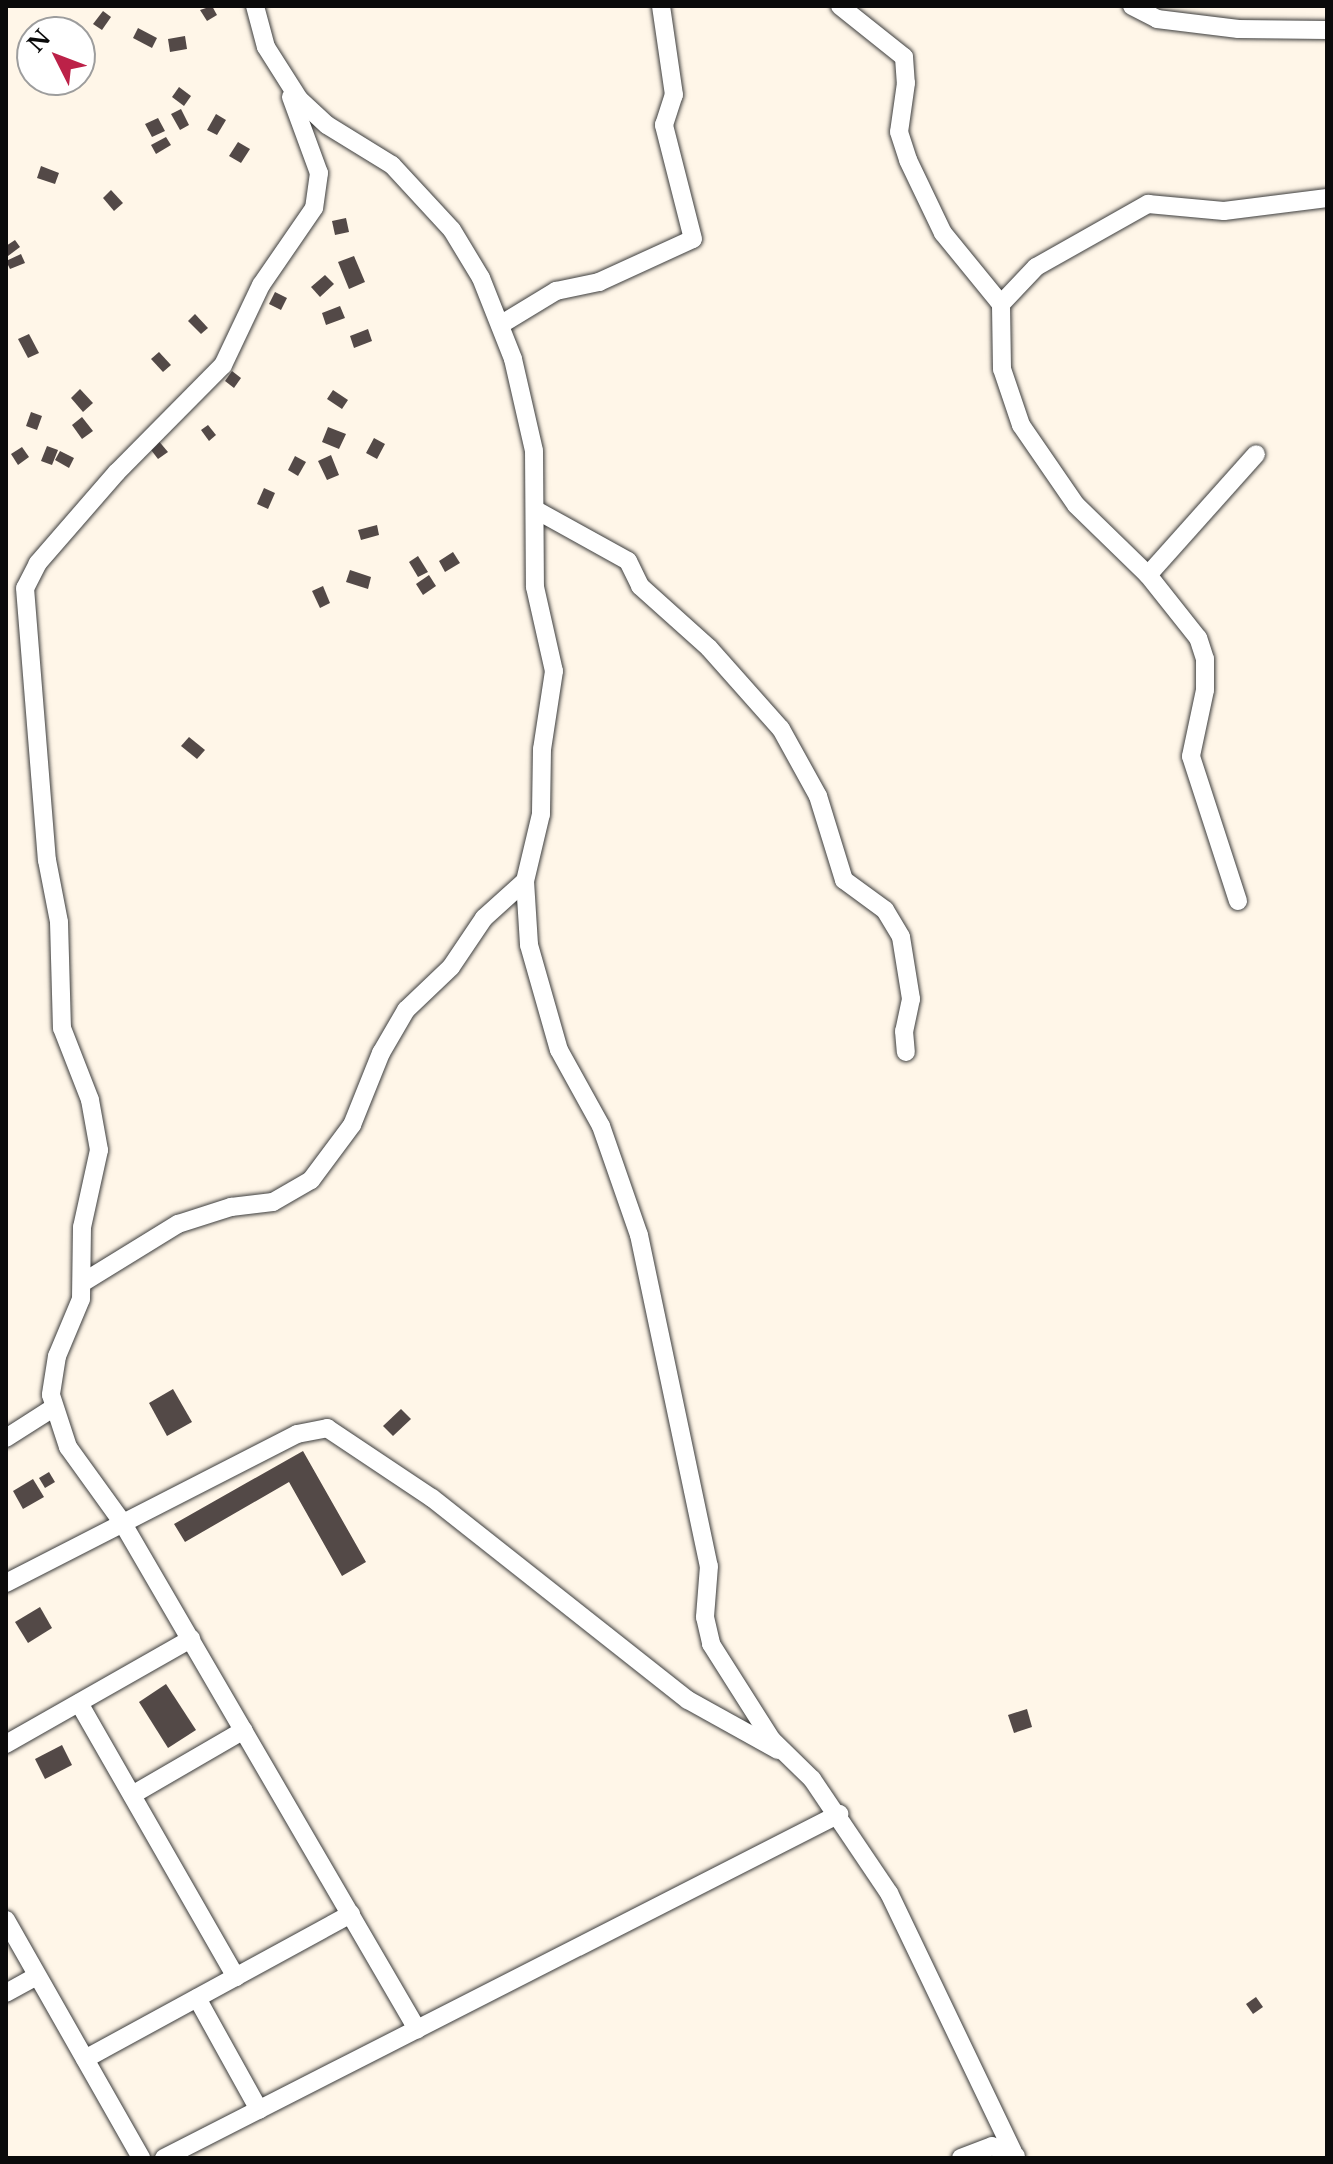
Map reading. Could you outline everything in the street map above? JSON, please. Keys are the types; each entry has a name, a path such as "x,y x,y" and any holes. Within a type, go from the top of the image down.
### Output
{"street":[{"path":"255,6 266,47 286,83 319,173 314,208 261,285 223,365 117,472 38,563 25,588 47,860 59,922 62,1028 98,1132 98,1167 82,1227 82,1283 77,1314 53,1368 53,1408 68,1447 122,1522 417,2029"},
{"path":"500,325 556,291 599,282 693,239 664,125 674,95 661,6"},
{"path":"840,6 904,57 906,83 899,132 908,160 943,233 1001,304 1002,369 1021,425 1076,505 1148,575 1198,638 1205,659 1205,690 1191,756 1238,901"},
{"path":"1132,6 1157,19 1211,25 1327,30"},
{"path":"286,83 312,113 385,159 434,208 467,254 500,325 529,420 536,510 535,587 554,671 542,749 541,814 525,881 529,945 545,1013 559,1050 601,1126 639,1235 709,1566 705,1617 711,1644 783,1752 812,1779 839,1814 920,1948 1016,2155"},
{"path":"1001,304 1036,267 1148,204 1224,211 1327,198"},
{"path":"1148,575 1256,454"},
{"path":"536,510 628,561 640,586 709,648 781,729 818,796 844,880 885,910 901,937 910,969 906,1052"},
{"path":"82,1283 178,1224 231,1207 273,1202 311,1180 352,1125 381,1053 406,1010 451,967 484,918 525,881"},
{"path":"6,1438 53,1408"},
{"path":"6,1583 297,1434 327,1428 432,1498 688,1700 783,1752"},
{"path":"6,1744 191,1639"},
{"path":"79,1703 236,1977"},
{"path":"132,1795 244,1730"},
{"path":"164,2158 839,1814"},
{"path":"85,2059 351,1914"},
{"path":"6,1920 141,2158"},
{"path":"6,1993 37,1976"},
{"path":"197,1998 259,2110"},
{"path":"961,2158 992,2146 1016,2155"}],"building":[{"path":"212,6 217,15 207,21 200,10"},
{"path":"103,11 111,17 102,30 96,26 96,20"},
{"path":"138,28 157,38 152,48 133,38"},
{"path":"185,36 187,49 170,52 168,39"},
{"path":"179,87 191,96 184,106 172,97"},
{"path":"181,109 189,125 180,130 171,114"},
{"path":"216,114 226,120 217,135 207,130"},
{"path":"158,118 165,131 152,137 145,124"},
{"path":"166,137 171,145 156,154 151,145"},
{"path":"238,142 250,149 241,163 229,156"},
{"path":"41,166 59,173 55,184 37,178"},
{"path":"111,190 123,203 114,211 103,198"},
{"path":"346,218 349,232 335,235 332,221"},
{"path":"15,240 20,247 8,256 6,246"},
{"path":"21,254 25,263 10,269 6,261"},
{"path":"354,256 365,282 349,289 338,262"},
{"path":"325,275 334,284 320,297 311,287"},
{"path":"275,292 287,298 281,310 269,304"},
{"path":"340,306 345,318 326,325 322,313"},
{"path":"195,314 208,328 201,334 188,321"},
{"path":"368,329 372,341 354,348 350,336"},
{"path":"29,334 39,353 28,358 18,339"},
{"path":"159,352 171,365 163,372 151,359"},
{"path":"232,371 241,378 234,388 225,381"},
{"path":"80,389 93,403 83,412 71,398"},
{"path":"333,390 348,400 342,409 327,399"},
{"path":"31,412 42,416 37,430 26,426"},
{"path":"82,417 93,431 82,439 72,425"},
{"path":"208,425 216,435 209,441 201,430"},
{"path":"328,427 346,434 339,449 322,442"},
{"path":"374,438 385,444 377,459 366,453"},
{"path":"157,439 168,452 158,459 148,446"},
{"path":"47,446 58,450 52,465 41,461"},
{"path":"22,447 29,457 18,465 11,454"},
{"path":"60,451 74,458 69,468 55,460"},
{"path":"331,455 339,475 327,480 318,461"},
{"path":"295,456 306,462 298,476 288,470"},
{"path":"264,488 275,493 268,509 257,504"},
{"path":"377,525 379,535 361,540 358,530"},
{"path":"453,552 460,563 445,572 439,561"},
{"path":"418,556 428,572 418,577 409,562"},
{"path":"350,570 371,577 368,589 346,582"},
{"path":"429,575 436,586 423,595 416,584"},
{"path":"323,586 330,603 320,608 312,591"},
{"path":"189,737 205,750 197,759 181,746"},
{"path":"173,1389 192,1422 167,1436 149,1403"},
{"path":"401,1409 411,1419 393,1436 383,1426"},
{"path":"303,1451 366,1562 342,1576 289,1482 185,1542 174,1524"},
{"path":"49,1472 55,1482 45,1488 39,1478"},
{"path":"33,1479 44,1497 23,1509 13,1491"},
{"path":"40,1607 52,1628 28,1643 15,1622"},
{"path":"166,1684 196,1730 168,1748 139,1702"},
{"path":"1027,1709 1032,1727 1014,1733 1008,1715"},
{"path":"62,1745 72,1765 45,1779 35,1759"},
{"path":"1256,1997 1263,2007 1253,2014 1246,2004"}]}
